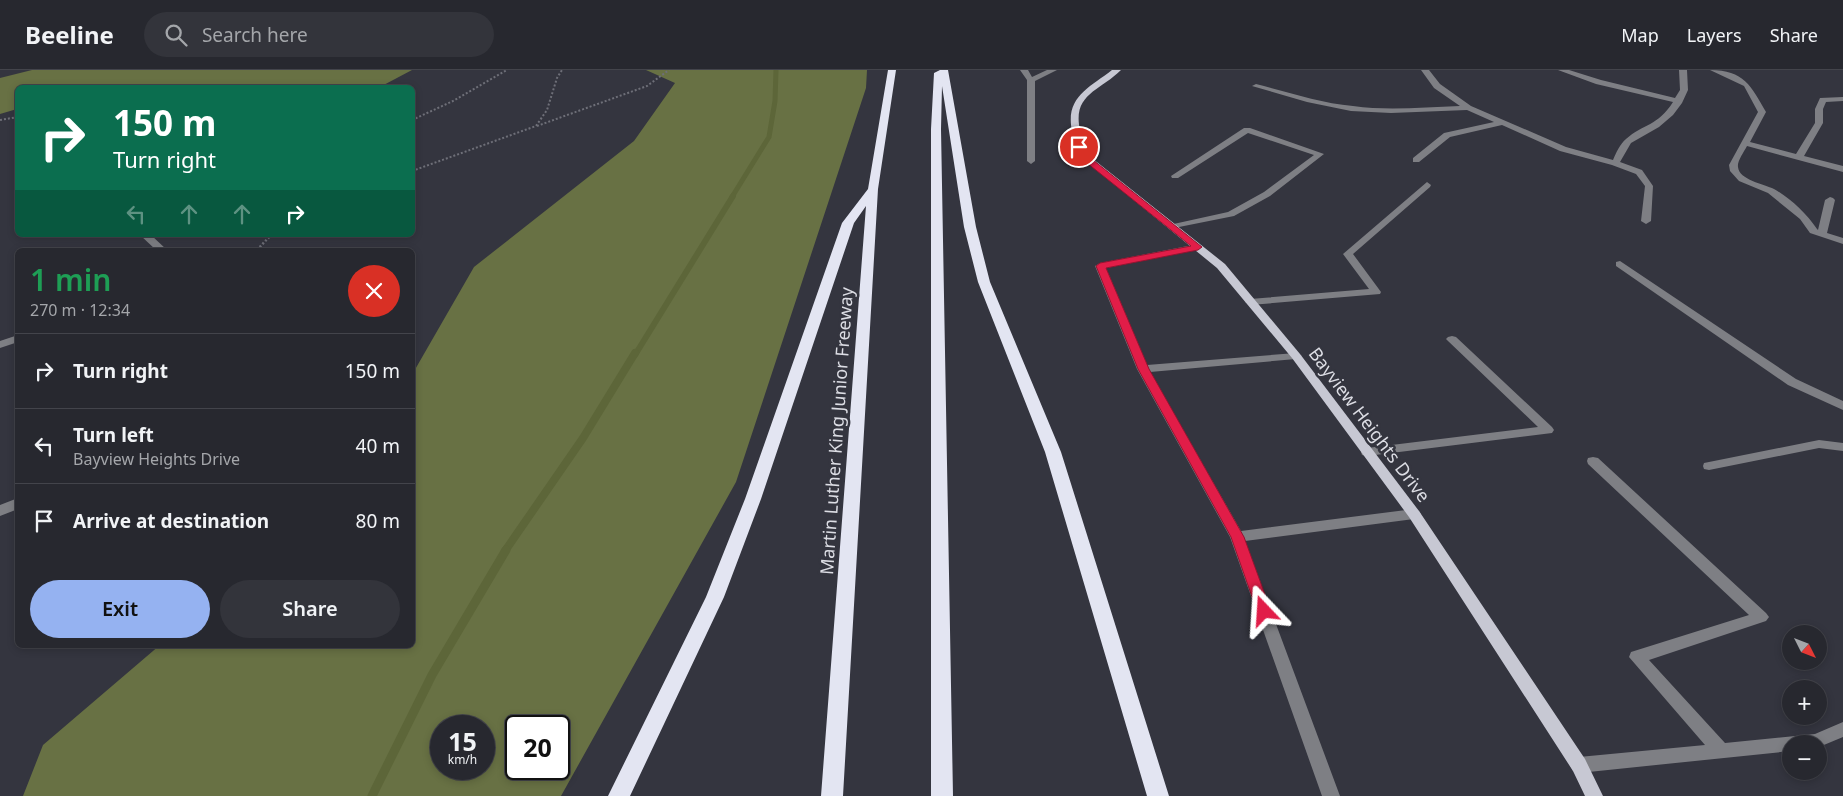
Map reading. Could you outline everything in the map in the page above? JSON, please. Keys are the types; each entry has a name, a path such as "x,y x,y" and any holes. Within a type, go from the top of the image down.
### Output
{"highway":[{"name":"Martin Luther King Junior Freeway","path":"832,796 873,189 892,70"},
{"path":"938,70 936,129 942,796"},
{"path":"944,70 970,227 984,282 1053,452 1158,796"},
{"path":"619,796 715,597 753,500 798,362 848,224 873,189"}],"main road":[{"name":"Bayview Heights Drive","path":"1117,70 1086,93 1076,105 1073,117 1079,147 1085,157 1221,266 1296,356 1414,514 1579,765 1594,796"}],"street":[{"path":"1024,70 1031,80 1031,160"},
{"path":"1031,80 1053,70"},
{"path":"1425,70 1437,86 1468,108 1563,149 1615,163 1639,172 1649,186 1646,221"},
{"path":"1562,70 1599,82 1679,101"},
{"path":"1615,163 1628,141 1656,124 1670,113 1679,101 1684,90 1683,70"},
{"path":"1714,70 1747,84 1762,112 1733,165 1734,171 1742,179 1772,191 1804,218 1812,231 1843,241"},
{"path":"1256,86 1315,102 1364,110 1402,111 1468,108"},
{"path":"1799,157 1819,123 1818,108 1824,100 1843,99"},
{"path":"1416,160 1448,135 1502,122"},
{"path":"1172,227 1231,214 1267,194 1320,154 1247,130 1175,176"},
{"path":"1745,143 1843,169"},
{"path":"1250,302 1376,292 1348,254 1427,185"},
{"path":"1822,234 1830,200"},
{"path":"147,237 160,248"},
{"path":"1198,247 1100,266 1143,369 1238,537 1331,796"},
{"path":"1620,264 1792,382 1843,406"},
{"path":"0,344 15,339"},
{"path":"1366,452 1548,430 1452,339"},
{"path":"1143,369 1296,356"},
{"path":"1709,466 1819,444 1843,447"},
{"path":"1593,461 1761,617 1637,657 1721,750"},
{"path":"0,511 15,504"},
{"path":"1238,537 1414,514"},
{"path":"1579,765 1816,741 1843,729"}],"path":[{"path":"415,119 453,101 507,70"},
{"path":"536,126 547,110 557,78 562,70"},
{"path":"415,169 648,86 670,70"},
{"path":"0,120 15,118"},
{"path":"259,248 270,237"}],"green space":[{"path":"32,70 412,70 384,85 15,85 15,110 0,114 0,78"},
{"path":"646,70 867,70 866,88 736,482 570,780 570,715 505,715 505,780 570,780 561,796 23,796 43,745 156,648 415,648 415,370 474,267 634,141 675,83"}],"waterway":[{"path":"732,197 769,137 775,101 776,70"},
{"path":"635,355 733,196"},
{"path":"505,551 583,438 635,353"},
{"path":"372,796 432,675 506,550"}],"route":[{"path":"1079,147 1085,157 1198,247 1100,266 1143,369 1238,537 1264,611"}]}
